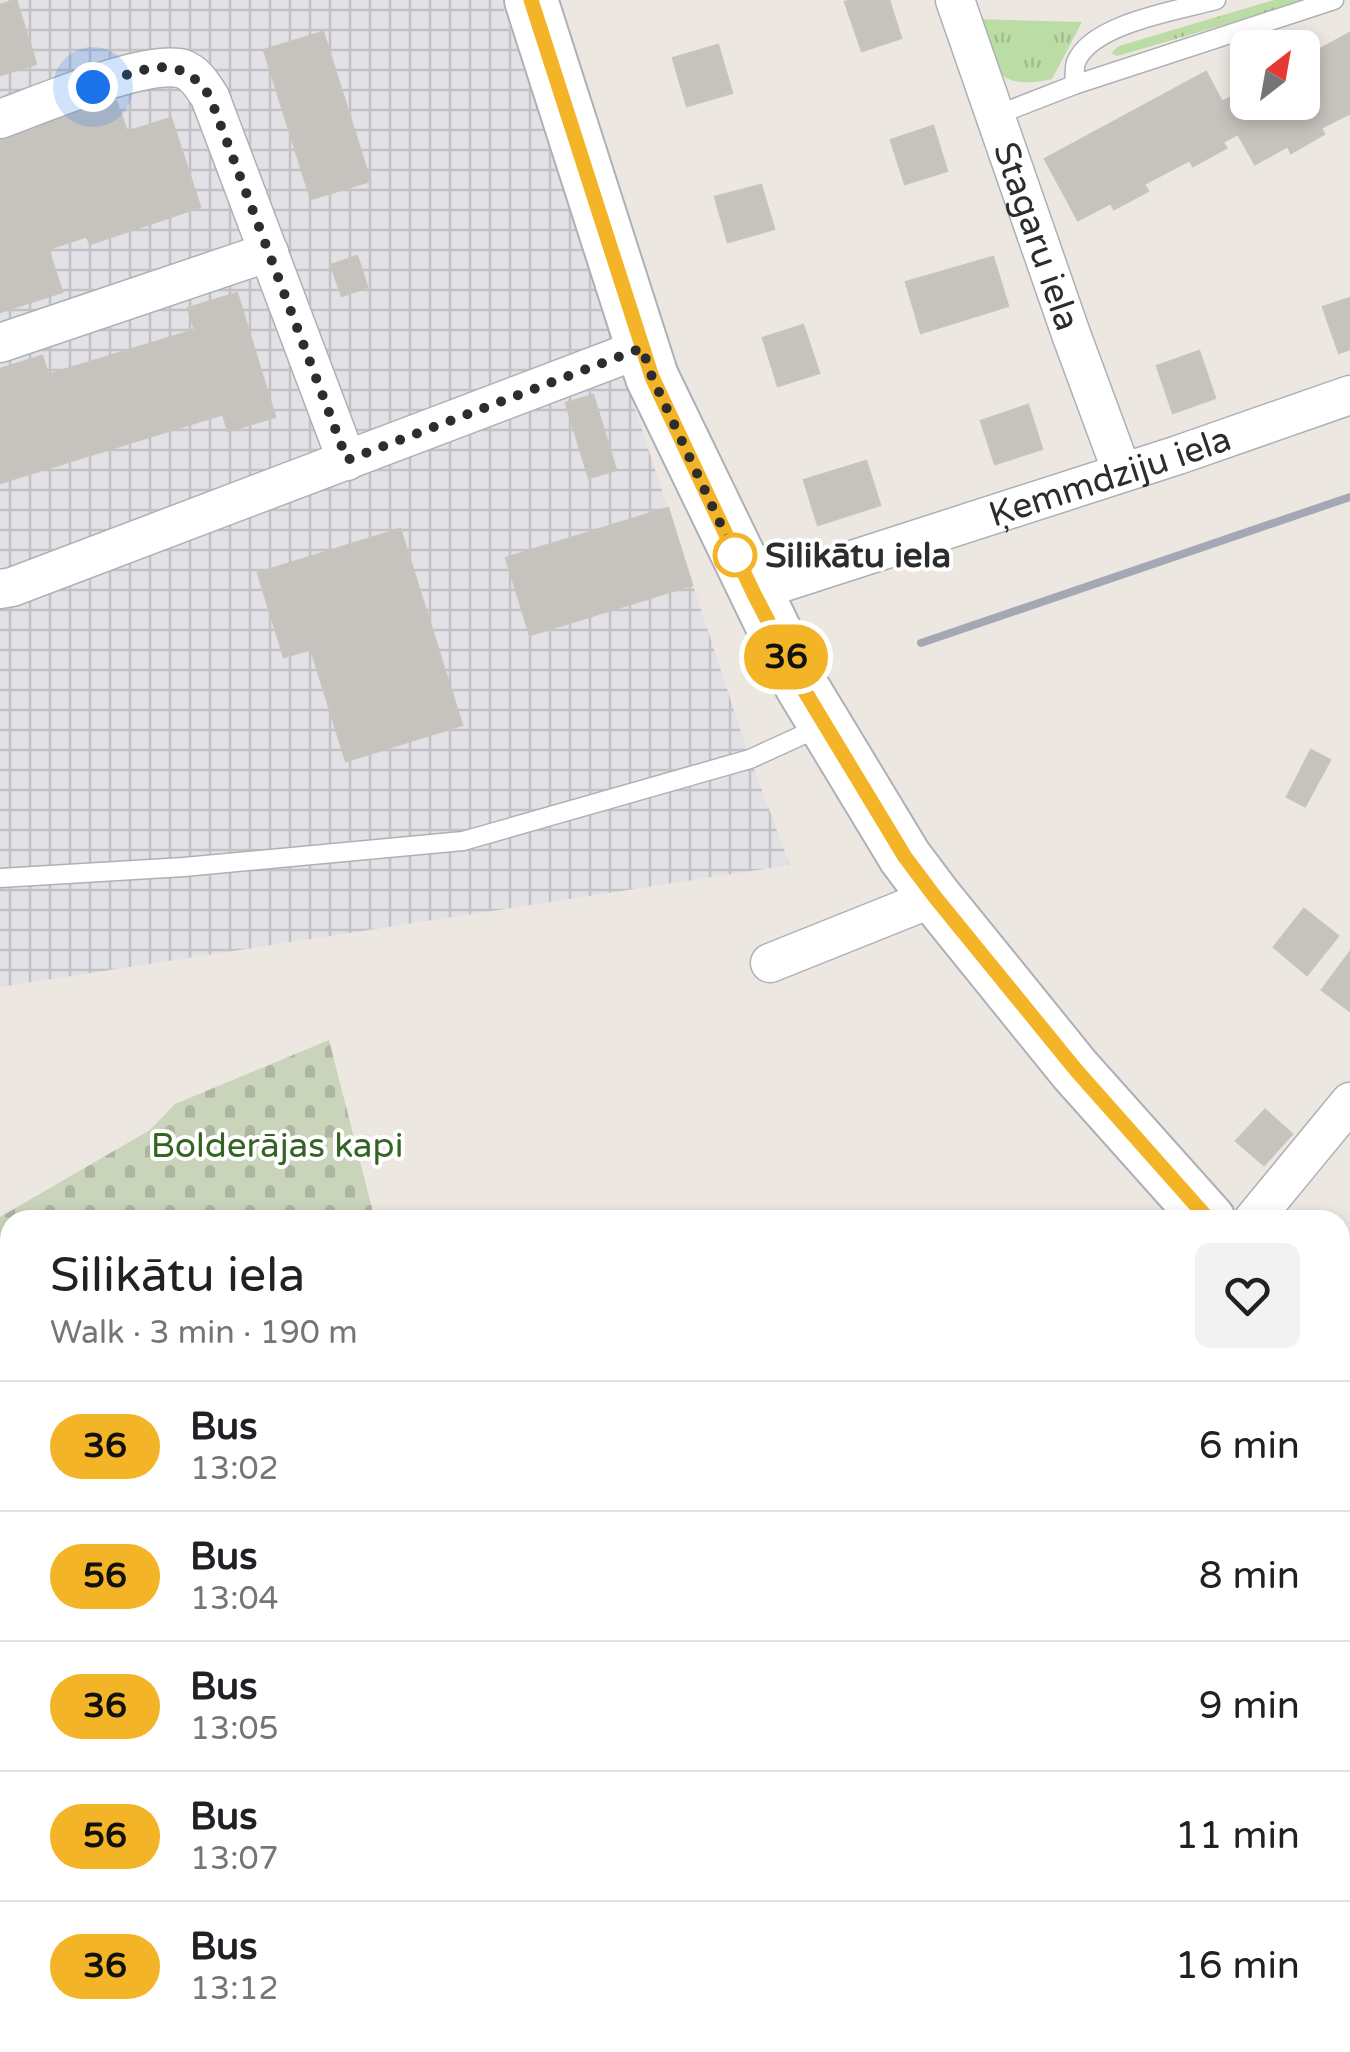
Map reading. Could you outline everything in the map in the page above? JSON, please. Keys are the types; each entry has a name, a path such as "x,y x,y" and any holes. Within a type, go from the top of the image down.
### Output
{"main road":[{"path":"531,0 652,377 753,592 825,725 905,857 935,897 1076,1070 1200,1210"}],"street":[{"name":"Stagaru iela","path":"955,0 1122,472"},
{"path":"0,118 155,66 184,70 199,80 210,97 347,460"},
{"path":"0,343 268,252"},
{"path":"0,589 642,348"},
{"name":"Ķemmdziju iela","path":"753,592 1350,395"},
{"path":"770,963 935,897"},
{"path":"1261,1210 1350,1102"}],"lane":[{"path":"1074,85 1076,61 1093,43 1123,25 1216,0"},
{"path":"997,114 1334,0"},
{"path":"0,878 184,867 463,841 750,760 825,725"}],"shaded area":[{"path":"0,0 501,0 750,759 790,865 0,987"}],"green space":[{"path":"1274,0 1310,0 1117,56 1111,53 1119,46"},
{"path":"975,19 1082,22 1052,79 1018,82 998,72"},
{"name":"Bolderājas kapi","path":"329,1040 372,1210 12,1210 150,1130 175,1104"}],"building":[{"path":"16,0 36,64 0,75 0,5"},
{"path":"889,0 901,38 862,51 845,2"},
{"path":"323,32 370,181 311,199 264,50"},
{"path":"1350,33 1350,113 1321,128 1324,134 1291,153 1288,146 1255,164 1238,134 1223,142 1226,148 1193,166 1190,160 1144,184 1148,191 1114,209 1111,203 1078,220 1045,159 1206,72 1222,102 1230,98 1230,120 1320,120 1320,49"},
{"path":"718,45 732,93 687,106 673,58"},
{"path":"116,101 127,132 171,118 200,207 90,244 87,236 48,249 62,292 0,312 0,138"},
{"path":"933,126 947,171 905,184 891,140"},
{"path":"761,185 774,229 728,242 715,197"},
{"path":"357,256 367,287 342,296 331,265"},
{"path":"993,257 1008,306 921,333 906,282"},
{"path":"237,293 275,417 228,431 223,414 0,483 0,369 42,356 48,375 195,330 188,308"},
{"path":"1350,298 1350,349 1339,353 1323,307"},
{"path":"803,325 819,373 778,386 763,338"},
{"path":"1199,351 1215,398 1173,413 1157,366"},
{"path":"593,395 616,470 589,478 566,403"},
{"path":"1028,405 1042,449 995,464 981,421"},
{"path":"866,461 880,505 818,525 804,480"},
{"path":"668,508 692,585 530,635 506,558"},
{"path":"400,529 462,725 346,761 311,649 284,657 258,573"},
{"path":"1311,750 1330,760 1305,806 1287,797"},
{"path":"1304,909 1338,936 1307,975 1274,947"},
{"path":"1350,952 1350,1011 1322,990"},
{"path":"1265,1110 1292,1134 1264,1165 1236,1141"}],"railway":[{"path":"921,643 1350,497"}],"bus line":[{"name":"36","path":"531,0 652,377 801,685 905,857 935,897 1076,1070 1200,1210"}],"place":[{"name":"Silikātu iela","path":"735,555"}],"route":[{"path":"93,87 155,66 184,70 199,80 210,97 347,460 642,348 735,555"}]}
